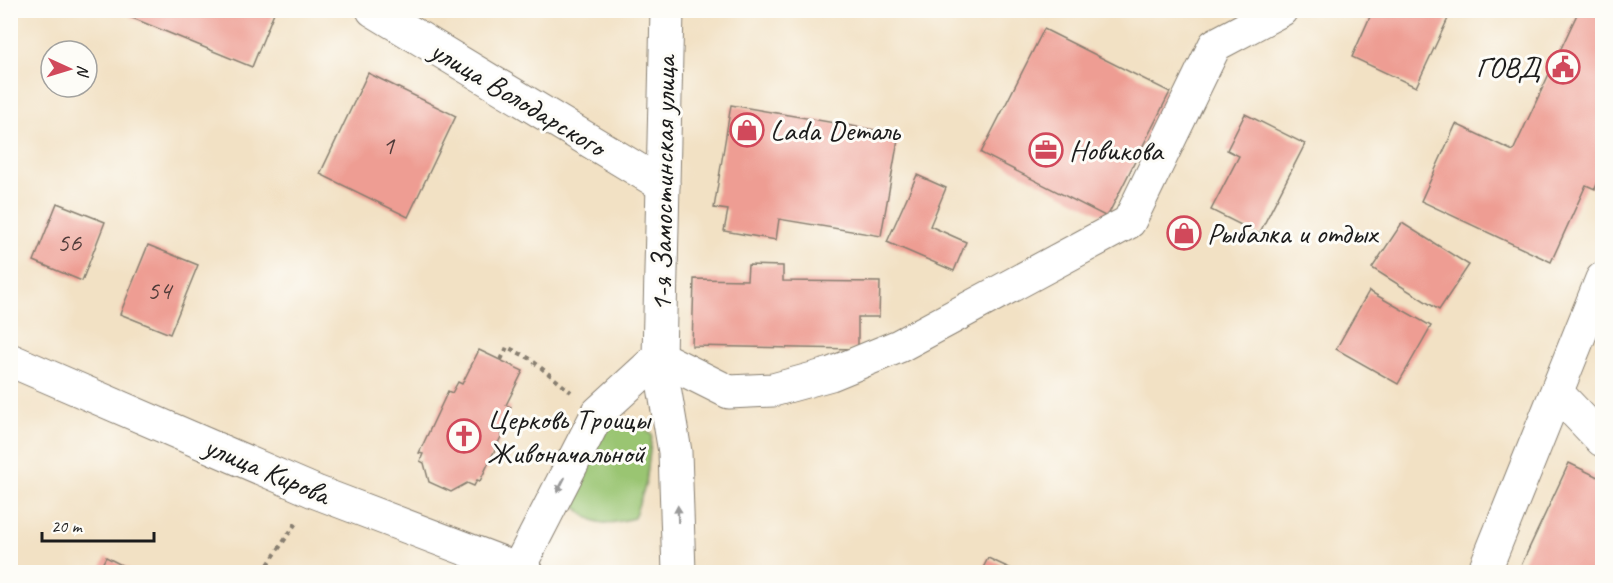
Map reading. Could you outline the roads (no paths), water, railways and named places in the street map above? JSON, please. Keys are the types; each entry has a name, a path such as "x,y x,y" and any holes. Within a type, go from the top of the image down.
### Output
{"street":[{"name":"улица Володарского","path":"373,10 663,185"},
{"name":"1-я Замостинская улица","path":"667,10 659,357 675,452 680,573"},
{"path":"522,571 598,413 659,357 729,392 773,390 831,374 899,346 1129,222 1215,45 1281,10"},
{"path":"1484,573 1602,279"},
{"name":"улица Кирова","path":"10,360 316,492 522,571"},
{"path":"1557,393 1602,440"}],"place":[{"name":"ГОВД","path":"1563,67"},
{"name":"Lada Dеталь","path":"747,130"},
{"name":"Новикова","path":"1046,150"},
{"name":"Рыбалка и отдых","path":"1184,233"},
{"name":"Церковь Троицы Живоначальной","path":"464,436"}]}
